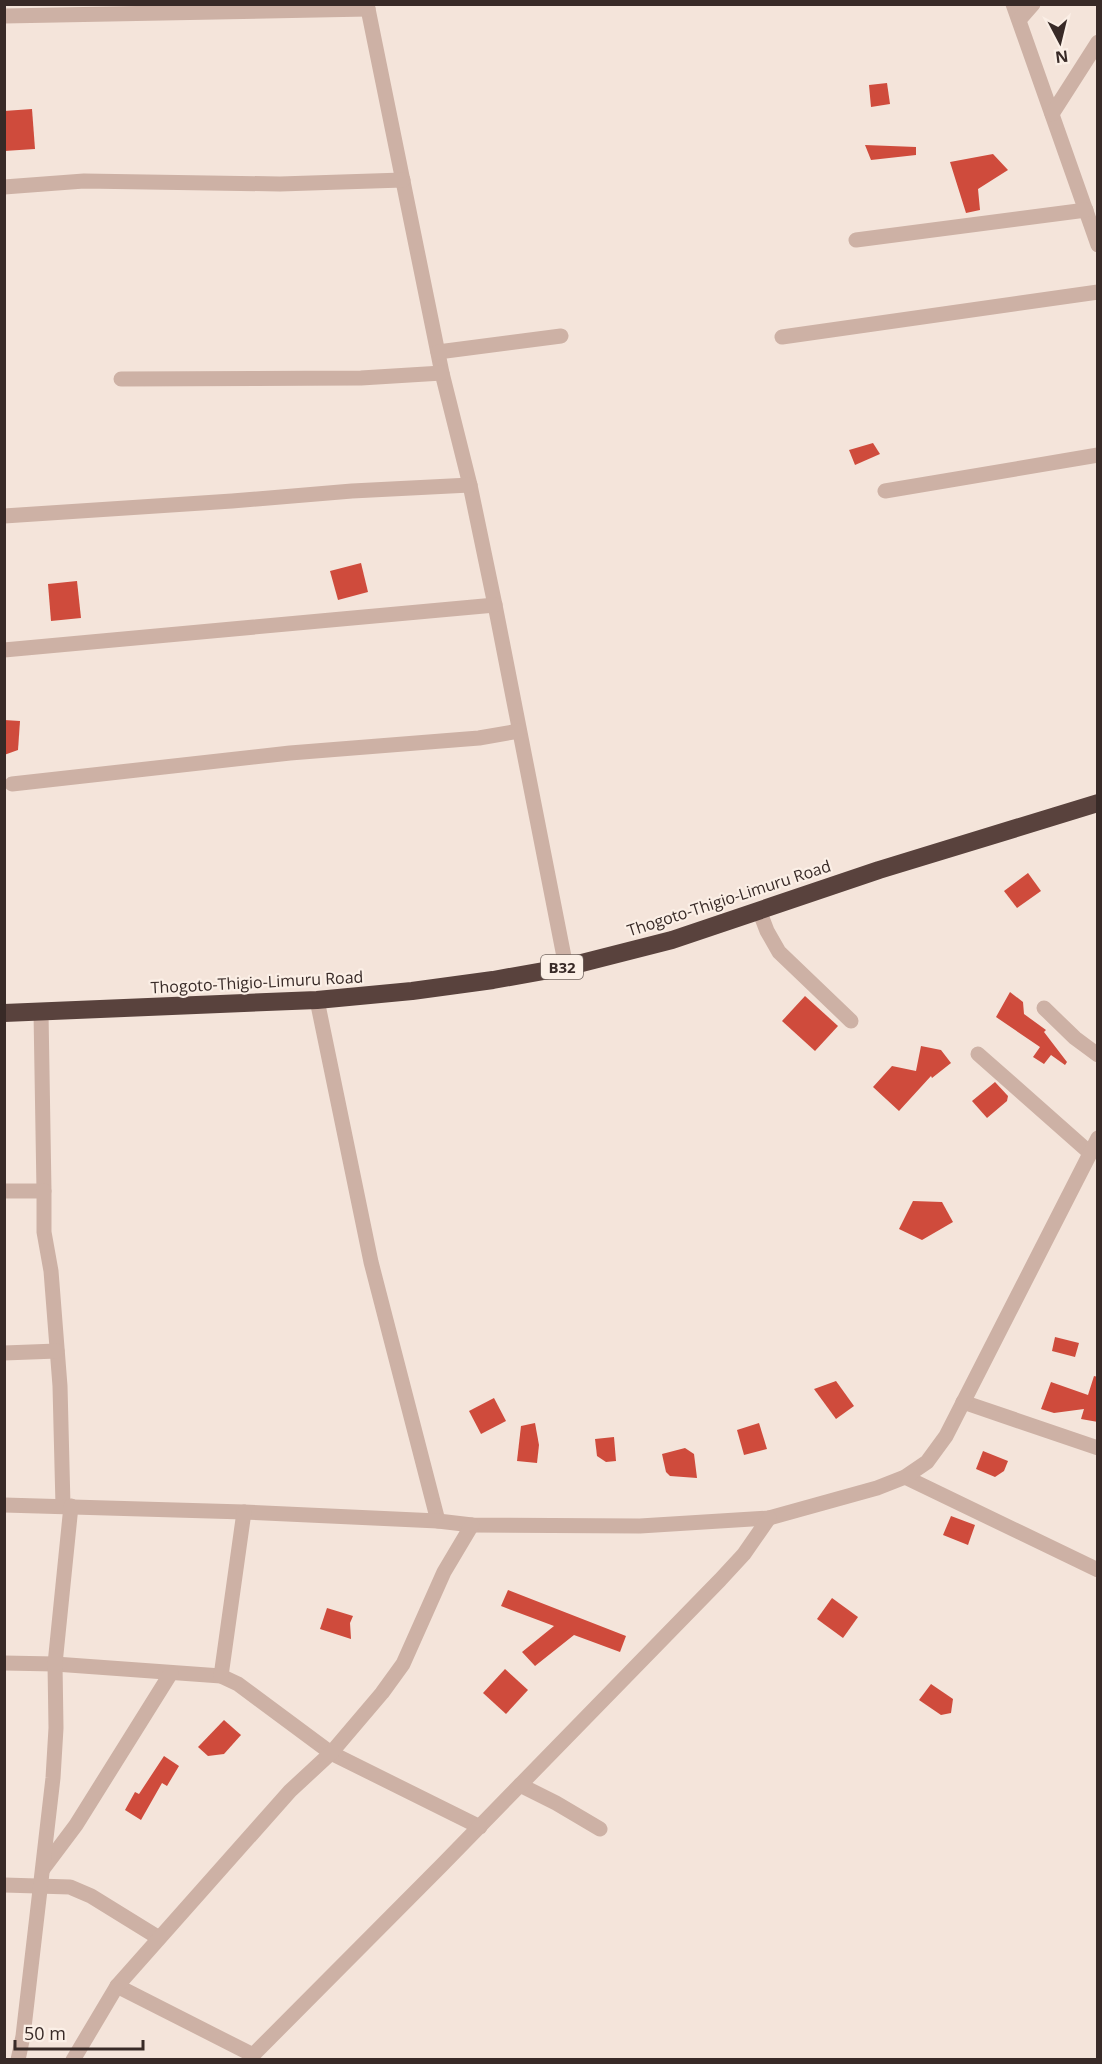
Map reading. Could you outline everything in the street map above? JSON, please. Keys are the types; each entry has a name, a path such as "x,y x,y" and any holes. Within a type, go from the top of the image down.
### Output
{"highway":[{"name":"Thogoto-Thigio-Limuru Road","path":"4,1013 317,1000 412,991 566,967 672,940 879,870 1098,803"}],"street":[{"path":"1013,4 1098,245"},
{"path":"1019,20 1033,4"},
{"path":"4,16 367,7 442,374 470,485 495,605 566,967"},
{"path":"1052,114 1098,42"},
{"path":"4,188 84,181 280,184 403,180"},
{"path":"856,240 1086,210"},
{"path":"782,338 1098,292"},
{"path":"438,352 561,336"},
{"path":"121,379 361,378 442,374"},
{"path":"885,491 1098,455"},
{"path":"4,516 352,491 470,485"},
{"path":"4,650 495,605"},
{"path":"12,784 290,753 479,738 519,732"},
{"path":"759,910 767,931 779,952 851,1021"},
{"path":"317,1000 371,1262 438,1521"},
{"path":"1044,1008 1075,1038 1098,1055"},
{"path":"18,2060 41,1887 56,1738 55,1664 67,1506 51,1271 44,1232 41,1012"},
{"path":"978,1054 1090,1153"},
{"path":"4,1505 244,1512 438,1521 472,1526 640,1526 769,1518 877,1488 905,1476 927,1462 946,1436 1098,1138"},
{"path":"4,1191 44,1191"},
{"path":"4,1353 57,1351"},
{"path":"963,1402 1098,1448"},
{"path":"905,1476 1098,1570"},
{"path":"221,1676 244,1512"},
{"path":"117,1986 252,2057 480,1827 744,1554 769,1518"},
{"path":"73,2060 117,1986 290,1791 331,1753 382,1693 403,1664 444,1572 472,1526"},
{"path":"4,1663 55,1664 221,1676 238,1684 331,1753 480,1827"},
{"path":"42,1870 76,1825 171,1673"},
{"path":"520,1785 600,1829"},
{"path":"4,1885 70,1887 91,1896 159,1938"}],"building":[{"path":"887,83 890,104 871,107 869,85"},
{"path":"32,109 35,149 4,151 4,111"},
{"path":"865,145 916,147 916,155 871,160"},
{"path":"993,154 1008,170 978,189 980,210 966,213 950,162"},
{"path":"873,443 880,454 855,465 849,450"},
{"path":"361,563 368,592 338,600 330,571"},
{"path":"77,581 81,618 51,621 48,584"},
{"path":"4,720 20,721 18,750 4,755"},
{"path":"1028,873 1041,891 1017,908 1004,891"},
{"path":"1010,992 1023,1002 1024,1014 1046,1030 1044,1032 1067,1062 1065,1065 1051,1055 1044,1064 1033,1057 1040,1047 996,1017"},
{"path":"805,996 838,1026 815,1051 782,1021"},
{"path":"921,1046 941,1050 951,1063 932,1078 931,1076 899,1111 873,1087 892,1066 916,1071"},
{"path":"995,1082 1008,1096 1007,1101 987,1118 972,1101"},
{"path":"913,1201 942,1202 953,1222 922,1240 899,1229"},
{"path":"1055,1337 1079,1343 1075,1357 1052,1351"},
{"path":"1094,1376 1098,1377 1098,1422 1081,1419 1084,1409 1054,1413 1041,1409 1051,1382 1088,1395"},
{"path":"836,1381 854,1406 836,1419 814,1389"},
{"path":"494,1398 506,1421 481,1434 469,1411"},
{"path":"535,1423 539,1445 537,1463 517,1461 521,1426"},
{"path":"759,1423 767,1449 744,1455 737,1430"},
{"path":"614,1437 616,1461 606,1462 597,1456 595,1439"},
{"path":"685,1448 694,1454 697,1478 670,1476 666,1472 662,1454"},
{"path":"983,1451 1008,1461 1004,1471 995,1477 976,1469"},
{"path":"951,1516 975,1525 968,1545 943,1535"},
{"path":"508,1590 626,1636 620,1652 574,1635 535,1666 522,1652 554,1626 501,1606"},
{"path":"832,1598 858,1617 843,1638 817,1619"},
{"path":"327,1608 353,1616 350,1623 351,1639 320,1629"},
{"path":"505,1669 528,1690 506,1714 483,1693"},
{"path":"931,1684 953,1699 951,1713 941,1715 919,1700"},
{"path":"224,1720 241,1735 224,1754 208,1756 198,1747"},
{"path":"164,1756 179,1766 167,1786 162,1783 141,1820 125,1810 135,1792 139,1794"}]}
